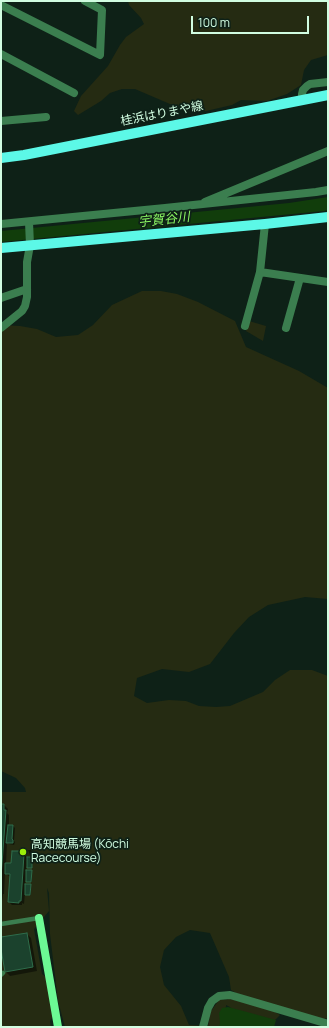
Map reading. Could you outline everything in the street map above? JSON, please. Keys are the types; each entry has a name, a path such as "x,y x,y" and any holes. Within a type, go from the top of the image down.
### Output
{"main road":[{"name":"桂浜はりまや線","path":"1,158 24,155 328,95"},
{"path":"1,248 30,243 265,224 328,217"}],"street":[{"path":"1,5 100,55 102,10 84,1"},
{"path":"1,54 74,93"},
{"path":"302,99 303,90 310,84 328,82"},
{"path":"1,121 46,117"},
{"path":"197,205 328,151"},
{"path":"1,224 30,225 328,190"},
{"path":"245,326 260,272 265,224"},
{"path":"1,328 22,311 25,306 30,225"},
{"path":"260,272 328,282"},
{"path":"286,328 300,278"},
{"path":"1,298 27,289"},
{"path":"39,918 58,1027"},
{"path":"202,1027 208,1008 212,1001 219,996 230,995 328,1024"}],"lane":[{"path":"1,924 39,918"}],"shaded area":[{"path":"128,1 328,1 328,55 311,60 304,70 301,85 287,94 267,101 241,100 232,105 206,111 191,110 170,104 135,89 122,89 110,93 101,101 78,115 74,111 81,96 108,66 126,37 144,24 141,18 129,5"},
{"path":"142,291 161,291 177,294 198,302 235,321 246,347 299,371 328,388 328,599 305,597 268,605 249,617 234,633 210,664 189,672 162,669 137,678 134,696 147,703 169,700 186,701 199,706 230,706 263,692 275,680 290,670 312,670 328,676 328,1018 323,1019 246,999 231,990 229,977 210,933 190,930 176,937 164,950 160,967 164,985 181,1006 189,1025 208,1026 211,1011 219,1000 230,999 270,1009 280,1015 273,1022 232,1011 230,1007 226,1005 225,1027 65,1027 58,1001 50,934 49,893 47,888 49,911 34,929 42,974 46,977 53,1016 50,1021 51,1027 1,1027 1,792 26,792 25,788 16,778 1,771 1,325 37,329 56,337 78,335 93,325 112,305"},
{"path":"249,321 266,326 263,341 246,331"}],"water":[{"name":"宇賀谷川","path":"328,197 328,210 324,211 1,242 1,231 289,203"},
{"path":"228,1007 276,1020 274,1027 219,1027 219,1013 222,1008"}],"building":[{"path":"1,804 4,804 4,810 6,810 1,877"},
{"path":"8,825 13,825 13,843 6,843"},
{"path":"12,851 23,851 24,854 21,901 19,901 19,903 8,902 10,874 5,874 5,863 11,863"},
{"path":"27,857 32,857 32,868 27,868"},
{"path":"26,870 32,870 31,882 26,882"},
{"path":"25,884 31,884 30,895 25,895"},
{"path":"27,933 33,967 5,972 1,949 1,937"}],"place":[{"name":"高知競馬場 (Kōchi Racecourse)","path":"23,852"}]}
